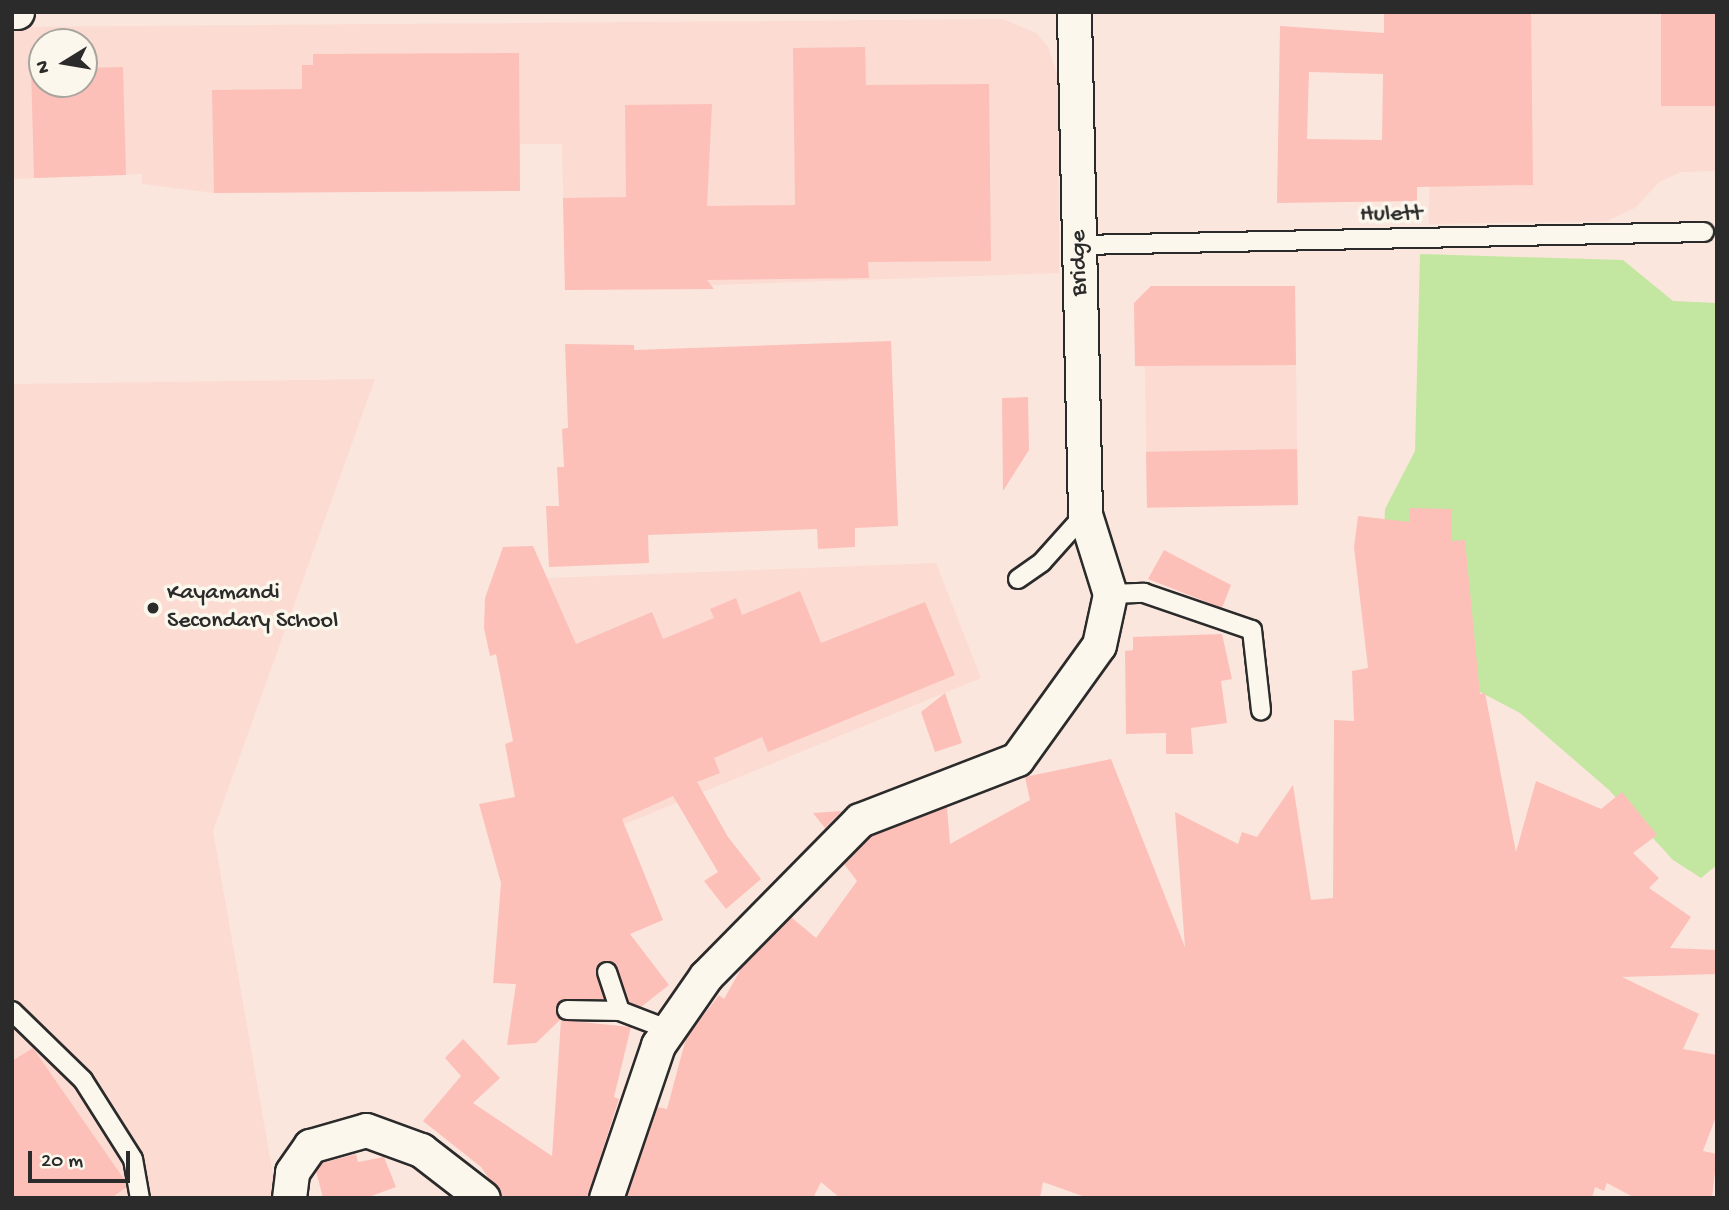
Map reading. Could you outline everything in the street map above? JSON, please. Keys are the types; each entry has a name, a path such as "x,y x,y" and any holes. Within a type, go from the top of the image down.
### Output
{"street":[{"name":"Bridge","path":"1074,12 1085,514 1110,594"},
{"path":"606,1198 647,1072 667,1029 706,976 838,837 890,804 1017,758 1099,645 1110,594"},
{"path":"289,1198 292,1172 310,1146 366,1130 421,1150 483,1198"}],"lane":[{"name":"Hulett","path":"1080,244 1704,232"},
{"path":"1018,579 1042,562 1085,514"},
{"path":"1110,594 1144,593 1252,630 1261,710"},
{"path":"607,972 620,1011"},
{"path":"567,1010 620,1011 667,1029"},
{"path":"12,1012 83,1080 133,1158 140,1198"}],"shaded area":[{"path":"1431,12 1717,12 1717,171 1681,172 1659,182 1635,208 1607,221 1429,224"},
{"path":"1003,19 1036,33 1048,47 1058,76 1059,273 565,290 562,144 520,144 520,191 214,193 142,184 142,174 12,179 12,27"},
{"path":"1151,286 1295,286 1298,505 1147,506 1145,367 1135,366 1134,303"},
{"name":"Kayamandi Secondary School","path":"375,379 213,831 277,1198 12,1198 12,384"},
{"path":"936,563 981,678 576,844 522,579"}],"green space":[{"path":"1420,254 1623,260 1673,301 1717,303 1717,865 1701,878 1673,860 1609,790 1520,713 1461,682 1383,558 1385,509 1415,451"}],"building":[{"path":"1384,12 1531,12 1533,185 1417,187 1417,201 1277,203 1280,26 1384,33","holes":["1309,72 1383,74 1382,140 1307,139"]},
{"path":"1661,12 1717,12 1717,106 1661,106"},
{"path":"865,47 866,85 989,84 991,261 868,262 869,278 707,280 714,289 565,290 563,198 626,197 625,105 712,104 707,206 795,205 793,48"},
{"path":"519,53 520,191 214,193 212,90 302,89 302,65 313,65 313,54"},
{"path":"123,67 126,175 34,178 32,98 98,98 98,68"},
{"path":"1151,286 1295,286 1296,365 1135,366 1134,303"},
{"path":"891,341 898,526 855,528 855,547 818,549 817,529 648,535 649,563 549,567 546,506 559,506 557,467 564,467 562,429 568,428 565,344 634,345 634,350"},
{"path":"1028,397 1029,450 1003,491 1002,398"},
{"path":"1297,449 1298,505 1147,508 1146,452"},
{"path":"1409,508 1452,509 1452,541 1465,540 1480,694 1485,693 1516,852 1536,781 1601,809 1622,792 1657,835 1633,853 1659,878 1649,888 1691,917 1670,948 1717,950 1717,974 1622,977 1699,1014 1683,1049 1717,1055 1717,1114 1703,1151 1717,1154 1712,1198 1635,1198 1607,1183 1604,1191 1595,1187 1592,1198 1088,1198 1043,1182 1040,1198 840,1198 821,1182 813,1198 626,1198 657,1107 667,1109 686,1038 719,995 724,999 742,967 791,917 816,938 857,881 844,864 871,836 947,807 950,844 1030,800 1025,777 1111,759 1185,947 1175,812 1238,844 1242,832 1257,837 1293,785 1311,900 1333,898 1334,720 1354,721 1352,671 1368,668 1354,547 1358,516 1410,522"},
{"path":"533,546 576,644 652,612 663,639 714,618 710,609 736,598 742,615 800,591 821,643 925,602 955,675 768,752 762,737 714,758 720,773 697,782 728,837 761,879 726,909 704,881 718,872 673,796 622,819 663,920 630,934 669,985 641,1007 629,1002 615,964 603,962 596,970 604,999 562,1000 556,1009 561,1019 536,1043 507,1045 516,984 493,983 501,883 479,804 515,797 505,744 513,741 496,654 490,656 484,628 485,598 503,547"},
{"path":"1164,550 1231,585 1222,608 1148,579"},
{"path":"1222,634 1232,679 1221,681 1227,723 1191,728 1193,754 1166,754 1166,733 1126,734 1125,651 1133,650 1133,637"},
{"path":"945,693 962,743 935,752 921,712"},
{"path":"842,811 825,828 813,813"},
{"path":"561,1020 631,1027 614,1097 619,1099 587,1198 502,1198 481,1167 423,1121 461,1076 445,1058 463,1039 500,1078 473,1103 552,1156"},
{"path":"33,1048 126,1182 127,1187 111,1198 12,1198 12,1061"},
{"path":"356,1154 358,1162 384,1157 396,1187 366,1198 323,1198 316,1171 322,1163"}],"place":[{"name":"Kayamandi Secondary School","path":"153,608"}]}
